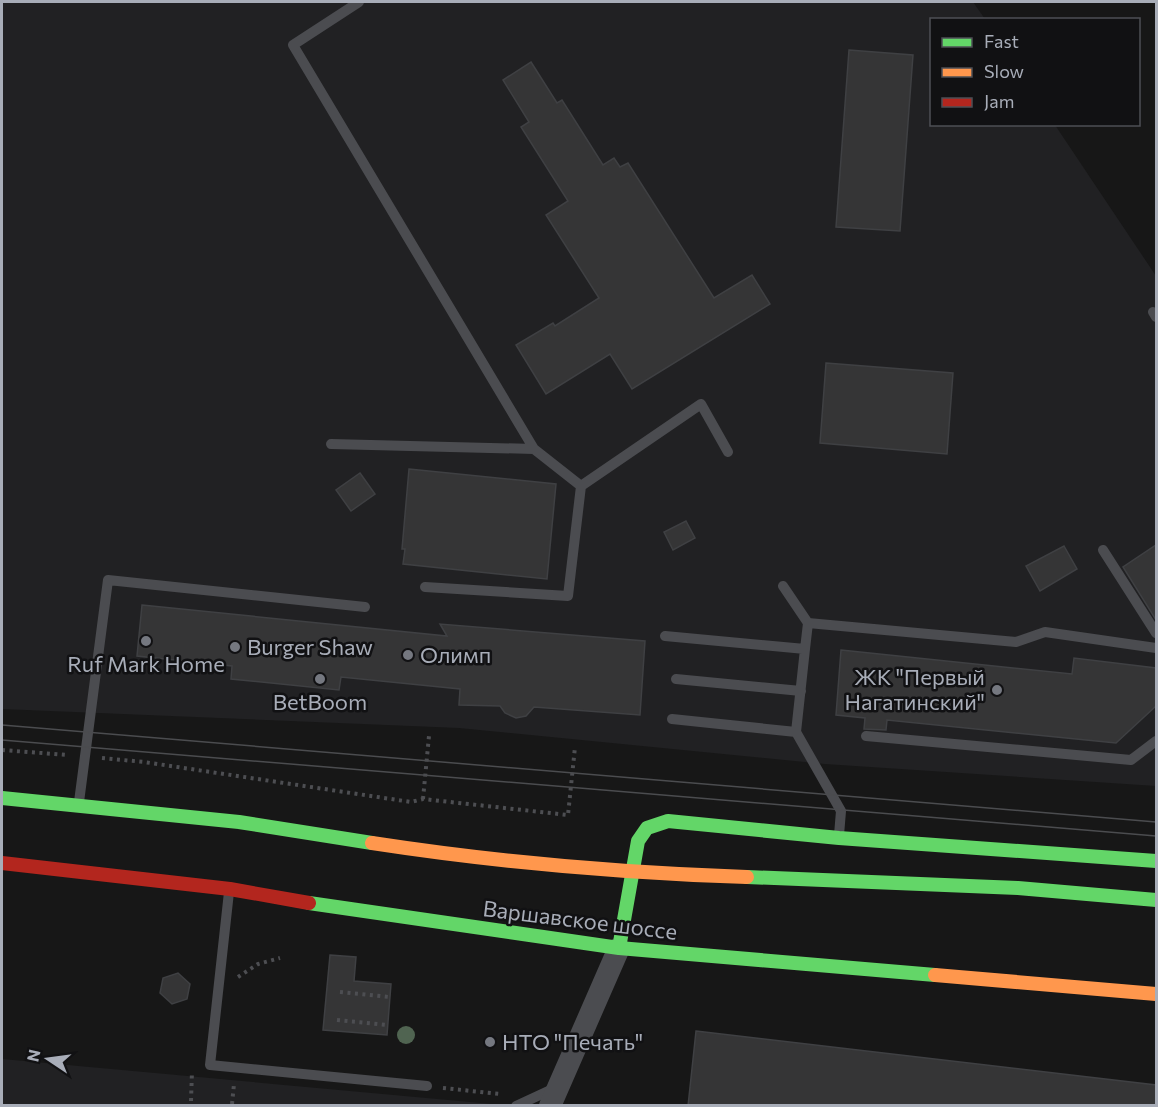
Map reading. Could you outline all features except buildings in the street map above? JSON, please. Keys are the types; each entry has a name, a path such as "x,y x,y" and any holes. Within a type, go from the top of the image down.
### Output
{"main road":[{"path":"2,798 239,822 456,856 631,873 1018,888 1156,900"},
{"path":"619,948 638,841 647,828 668,821 838,838 1156,861"},
{"name":"Варшавское шоссе","path":"2,863 230,889 357,911 619,948 1156,994"}],"street":[{"path":"555,1096 619,948"}],"lane":[{"path":"359,2 293,45 534,449 581,486"},
{"path":"426,588 568,596 581,486 701,404 728,452"},
{"path":"331,444 534,449"},
{"path":"1103,550 1156,633"},
{"path":"78,806 108,580 365,607"},
{"path":"783,586 808,623 796,732 841,811 838,838"},
{"path":"808,623 1016,642 1044,632 1156,648"},
{"path":"665,636 805,649"},
{"path":"676,679 801,691"},
{"path":"672,719 796,732"},
{"path":"866,736 1131,760 1156,741"},
{"path":"230,889 210,1065 427,1086"},
{"path":"516,1106 555,1096"}],"path":[{"path":"423,799 429,736"},
{"path":"2,750 144,762 411,802 423,799 568,815 575,747"},
{"path":"218,1001 241,974 258,964 280,958"},
{"path":"340,992 389,997"},
{"path":"336,1020 387,1025"},
{"path":"191,1101 192,1063"},
{"path":"427,1086 500,1094"}],"shaded area":[{"path":"2,2 973,2 984,18 930,18 930,126 1056,126 1156,276 1156,786 825,764 459,728 2,709"},
{"path":"2,1059 492,1104 496,1105 2,1105"}],"tram line":[{"path":"2,725 1156,822"},
{"path":"2,740 1156,836"}],"traffic: fast":[{"path":"2,798 239,822 372,843"},
{"path":"619,948 638,841 647,828 668,821 839,838 1156,861"},
{"path":"747,877 1018,888 1156,900"},
{"path":"309,903 619,948 935,975"}],"traffic: slow":[{"path":"372,843 559,866 747,877"},
{"path":"935,975 1156,994"}],"traffic: jam":[{"path":"2,863 230,889 309,903"}],"place":[{"name":"Ruf Mark Home","path":"146,641"},
{"name":"Burger Shaw","path":"235,647"},
{"name":"Олимп","path":"408,655"},
{"name":"BetBoom","path":"320,679"},
{"name":"ЖК \"Первый Нагатинский\"","path":"997,690"},
{"name":"НТО \"Печать\"","path":"490,1042"}]}
